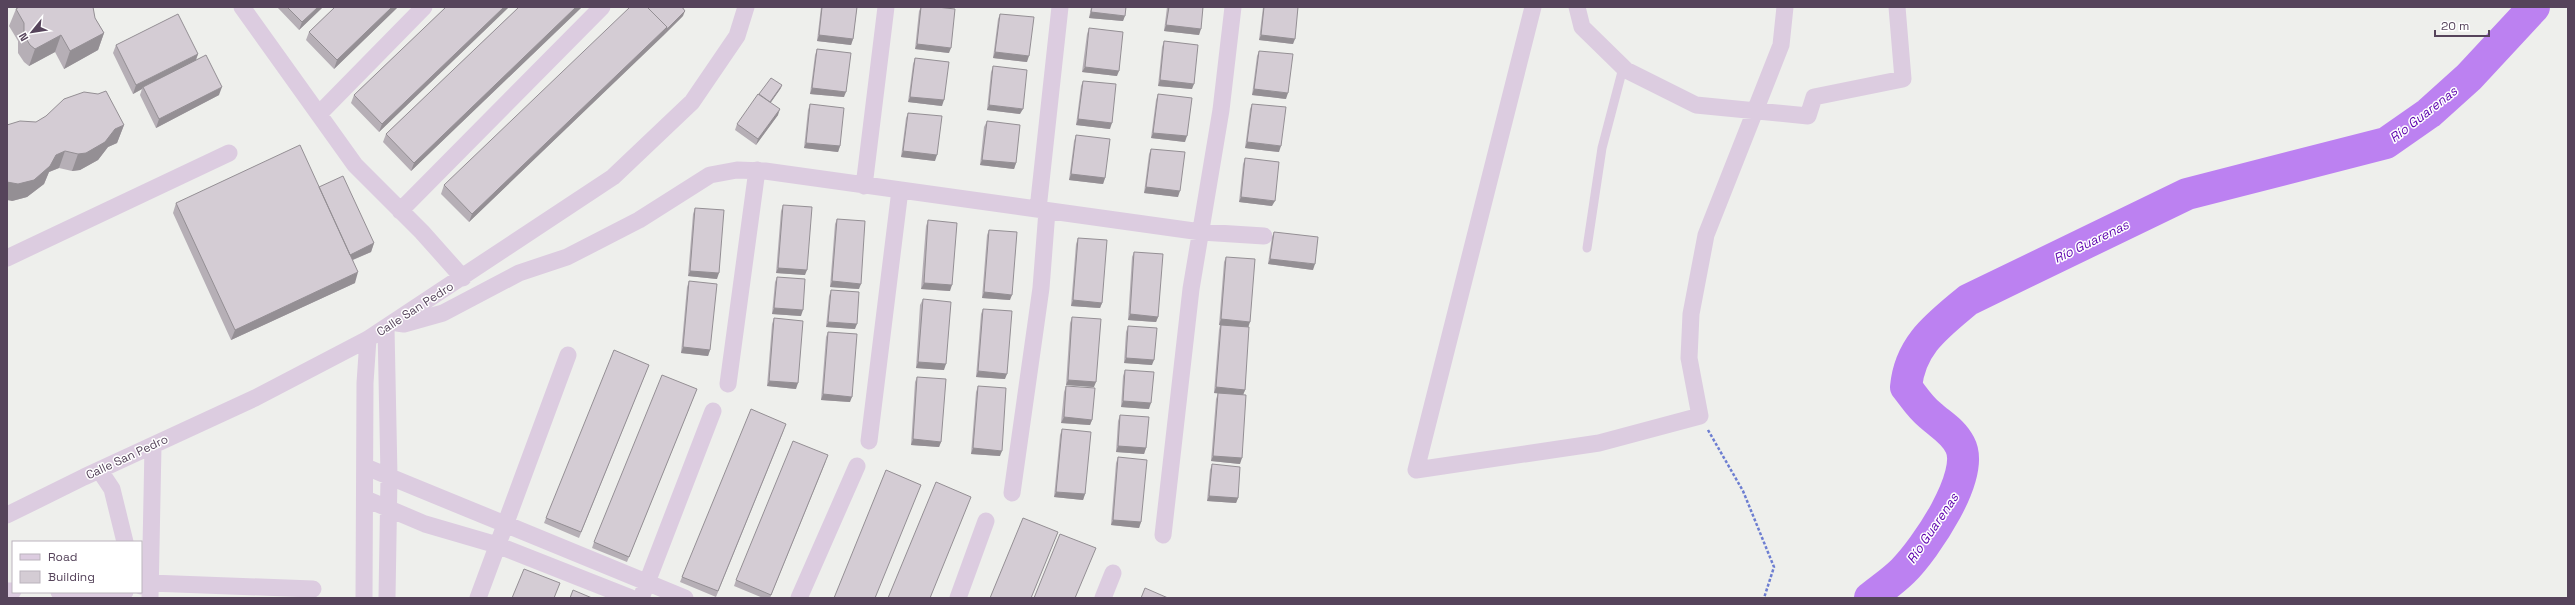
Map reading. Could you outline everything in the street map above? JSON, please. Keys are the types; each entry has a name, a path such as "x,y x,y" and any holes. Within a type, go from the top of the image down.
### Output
{"street":[{"path":"242,7 355,165 463,278"},
{"path":"318,114 424,7"},
{"path":"400,211 602,7"},
{"name":"Calle San Pedro","path":"7,515 255,398 368,339 463,278 614,177 692,102 737,36 746,7"},
{"path":"864,186 886,7"},
{"path":"1012,493 1041,288 1043,210 1060,7"},
{"path":"1163,535 1191,289 1221,110 1234,7"},
{"path":"1533,7 1416,470 1598,442 1700,416 1689,358 1693,307 1706,235 1756,112 1781,45 1785,7"},
{"path":"1577,7 1582,28 1624,68 1696,105 1808,116 1814,97 1903,80 1897,7"},
{"path":"7,258 229,153"},
{"path":"387,598 390,325 404,324 443,313 519,273 567,257 639,220 710,175 737,170 757,170 1201,232 1264,236"},
{"path":"728,384 757,170"},
{"path":"869,441 900,190"},
{"path":"364,598 366,499 365,383 368,339"},
{"path":"478,598 568,355"},
{"path":"641,598 714,411"},
{"path":"153,446 147,589 313,589"},
{"path":"799,598 857,466"},
{"path":"366,467 504,525 685,598"},
{"path":"100,471 112,488 125,541"},
{"path":"366,499 425,524 496,546 631,598"},
{"path":"958,598 986,521"},
{"path":"1103,598 1113,573"},
{"path":"92,593 124,594"}],"lane":[{"path":"1587,248 1602,148 1624,68"}],"path":[{"path":"1700,416 1743,491 1774,567 1764,598"}],"building":[{"path":"19,7 93,7 95,18 104,33 70,51 61,35 35,49 30,45 24,35 24,23 16,9"},
{"path":"287,7 318,7 302,22"},
{"path":"335,7 392,7 337,60 309,32"},
{"path":"446,7 504,7 382,124 354,95"},
{"path":"519,7 576,7 414,163 386,134"},
{"path":"630,7 647,7 667,27 472,214 444,185"},
{"path":"647,7 682,7 685,11 666,30 667,27"},
{"path":"822,7 857,7 853,39 819,35"},
{"path":"921,7 955,9 951,48 917,44"},
{"path":"1092,7 1126,7 1125,16 1091,12"},
{"path":"1169,7 1203,7 1201,29 1166,25"},
{"path":"1264,7 1298,7 1295,39 1261,35"},
{"path":"178,14 198,54 136,85 116,45"},
{"path":"1000,14 1034,17 1029,56 995,52"},
{"path":"1089,28 1123,32 1119,71 1085,67"},
{"path":"1164,41 1198,45 1194,84 1160,80"},
{"path":"817,49 851,53 846,92 812,88"},
{"path":"1259,51 1293,54 1288,93 1254,89"},
{"path":"206,55 222,87 159,119 143,87"},
{"path":"915,58 949,62 944,100 910,97"},
{"path":"993,66 1027,70 1023,109 989,105"},
{"path":"771,78 782,85 770,102 759,94"},
{"path":"1083,81 1116,84 1112,123 1078,119"},
{"path":"106,91 124,125 115,129 105,142 86,153 78,154 65,151 56,155 50,166 34,180 18,184 7,182 7,125 20,121 36,122 46,116 64,99 84,92 98,94"},
{"path":"758,94 780,109 758,139 737,124"},
{"path":"1158,94 1192,98 1187,136 1153,133"},
{"path":"810,104 844,108 840,146 806,143"},
{"path":"1252,104 1286,107 1281,146 1247,142"},
{"path":"908,113 942,116 937,155 903,151"},
{"path":"987,121 1020,125 1016,163 982,160"},
{"path":"1076,135 1110,139 1105,178 1071,174"},
{"path":"300,145 358,272 235,330 176,203"},
{"path":"1151,149 1185,152 1180,191 1146,187"},
{"path":"1245,158 1279,162 1275,201 1241,197"},
{"path":"343,176 374,243 350,255 319,187"},
{"path":"783,205 812,207 807,270 778,268"},
{"path":"695,208 724,210 719,273 690,271"},
{"path":"837,219 865,221 861,284 832,281"},
{"path":"928,220 957,223 952,285 924,283"},
{"path":"989,230 1017,232 1012,295 984,292"},
{"path":"1274,232 1318,237 1315,264 1270,259"},
{"path":"1078,238 1107,240 1102,303 1073,300"},
{"path":"1134,252 1163,254 1158,317 1130,314"},
{"path":"1226,257 1255,259 1250,322 1221,319"},
{"path":"777,277 805,279 803,310 774,308"},
{"path":"689,281 717,284 710,350 683,347"},
{"path":"831,290 859,292 857,324 828,322"},
{"path":"923,299 951,302 946,364 918,362"},
{"path":"983,309 1012,311 1007,374 978,371"},
{"path":"1072,317 1101,319 1096,382 1068,380"},
{"path":"774,318 803,321 798,383 769,381"},
{"path":"1221,325 1249,327 1245,390 1216,387"},
{"path":"1128,326 1157,328 1154,360 1126,358"},
{"path":"828,332 857,334 852,397 823,394"},
{"path":"614,350 649,365 581,532 546,518"},
{"path":"1125,370 1154,372 1151,403 1123,401"},
{"path":"662,375 697,389 629,557 594,542"},
{"path":"917,377 946,379 941,442 913,439"},
{"path":"978,386 1006,388 1002,451 973,448"},
{"path":"1066,386 1095,388 1092,420 1064,417"},
{"path":"1218,393 1246,395 1242,458 1213,456"},
{"path":"751,409 786,424 718,591 682,577"},
{"path":"1120,415 1149,417 1146,448 1118,446"},
{"path":"1062,429 1091,432 1085,494 1056,492"},
{"path":"793,441 828,455 771,595 736,580"},
{"path":"1118,457 1147,460 1141,522 1113,520"},
{"path":"1212,464 1240,467 1238,498 1209,496"},
{"path":"886,470 921,485 875,598 834,598"},
{"path":"936,482 971,497 930,598 888,598"},
{"path":"1023,518 1058,532 1031,598 990,598"},
{"path":"1060,534 1096,548 1075,598 1034,598"},
{"path":"524,569 560,583 554,598 512,598"},
{"path":"1145,588 1168,598 1141,598"},
{"path":"573,590 592,598 570,598"}],"waterway":[{"name":"Río Guarenas","path":"1870,598 1903,571 1923,546 1946,511 1955,492 1961,474 1963,458 1960,445 1957,440 1923,409 1906,387 1913,359 1919,348 1946,319 1968,300 2187,194 2386,143 2429,113 2469,77 2534,7"}]}
